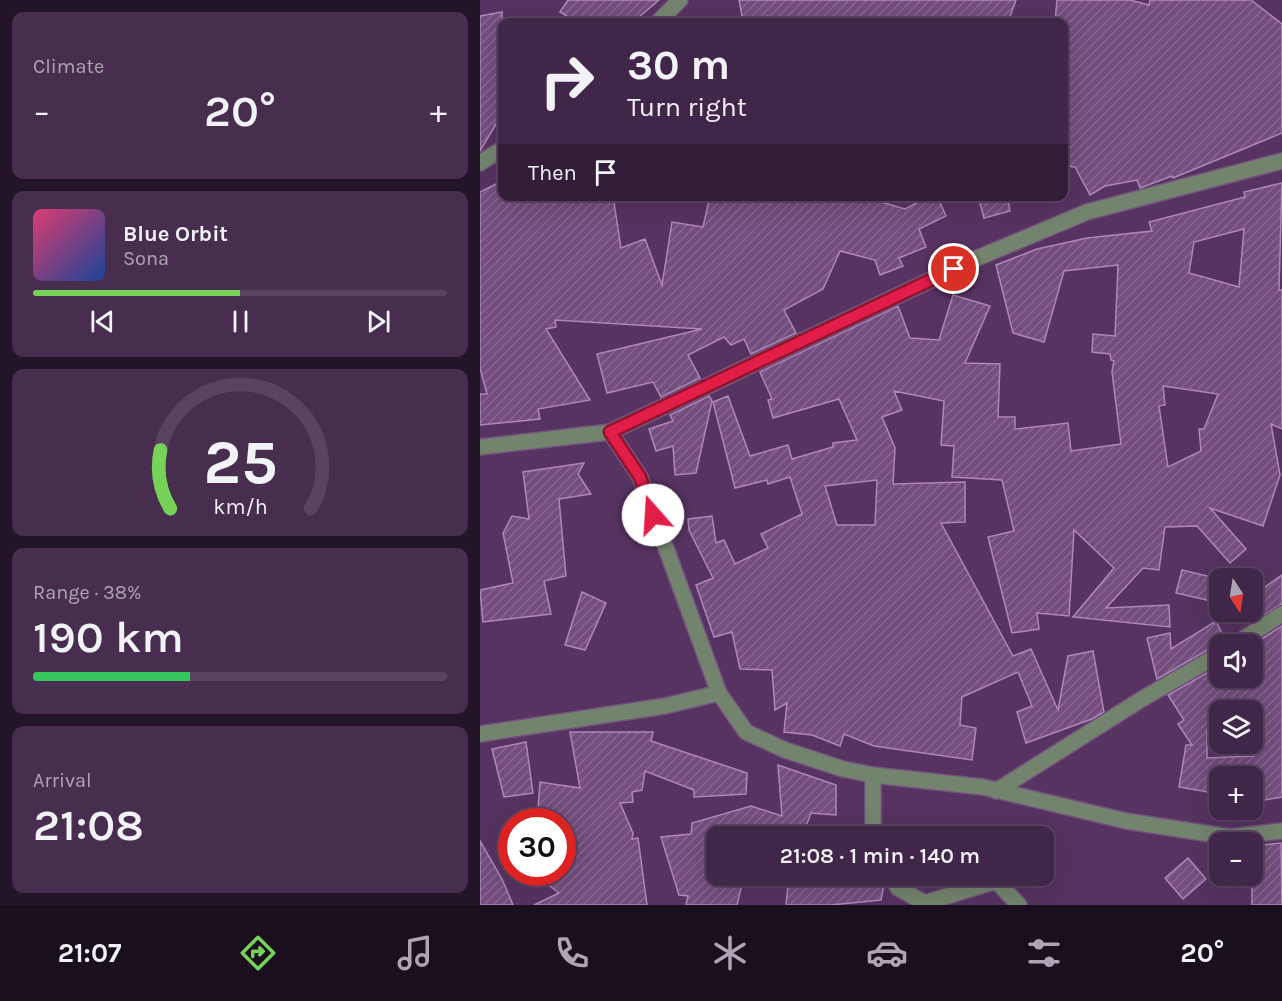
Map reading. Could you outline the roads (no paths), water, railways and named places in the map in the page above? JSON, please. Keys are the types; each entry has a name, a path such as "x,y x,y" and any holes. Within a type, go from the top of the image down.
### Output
{"street":[{"path":"662,18 680,0"},
{"path":"480,163 498,151"},
{"path":"480,447 610,432 975,259 1087,212 1282,162"},
{"path":"610,432 640,477 719,693 746,732 785,750 873,775 996,791 1126,821 1230,837 1282,831"},
{"path":"1251,634 1282,614"},
{"path":"996,791 1142,699 1209,660"},
{"path":"480,734 665,706 719,693"},
{"path":"873,775 873,826"},
{"path":"897,886 925,903 980,886"},
{"path":"1001,886 1019,905"}]}
